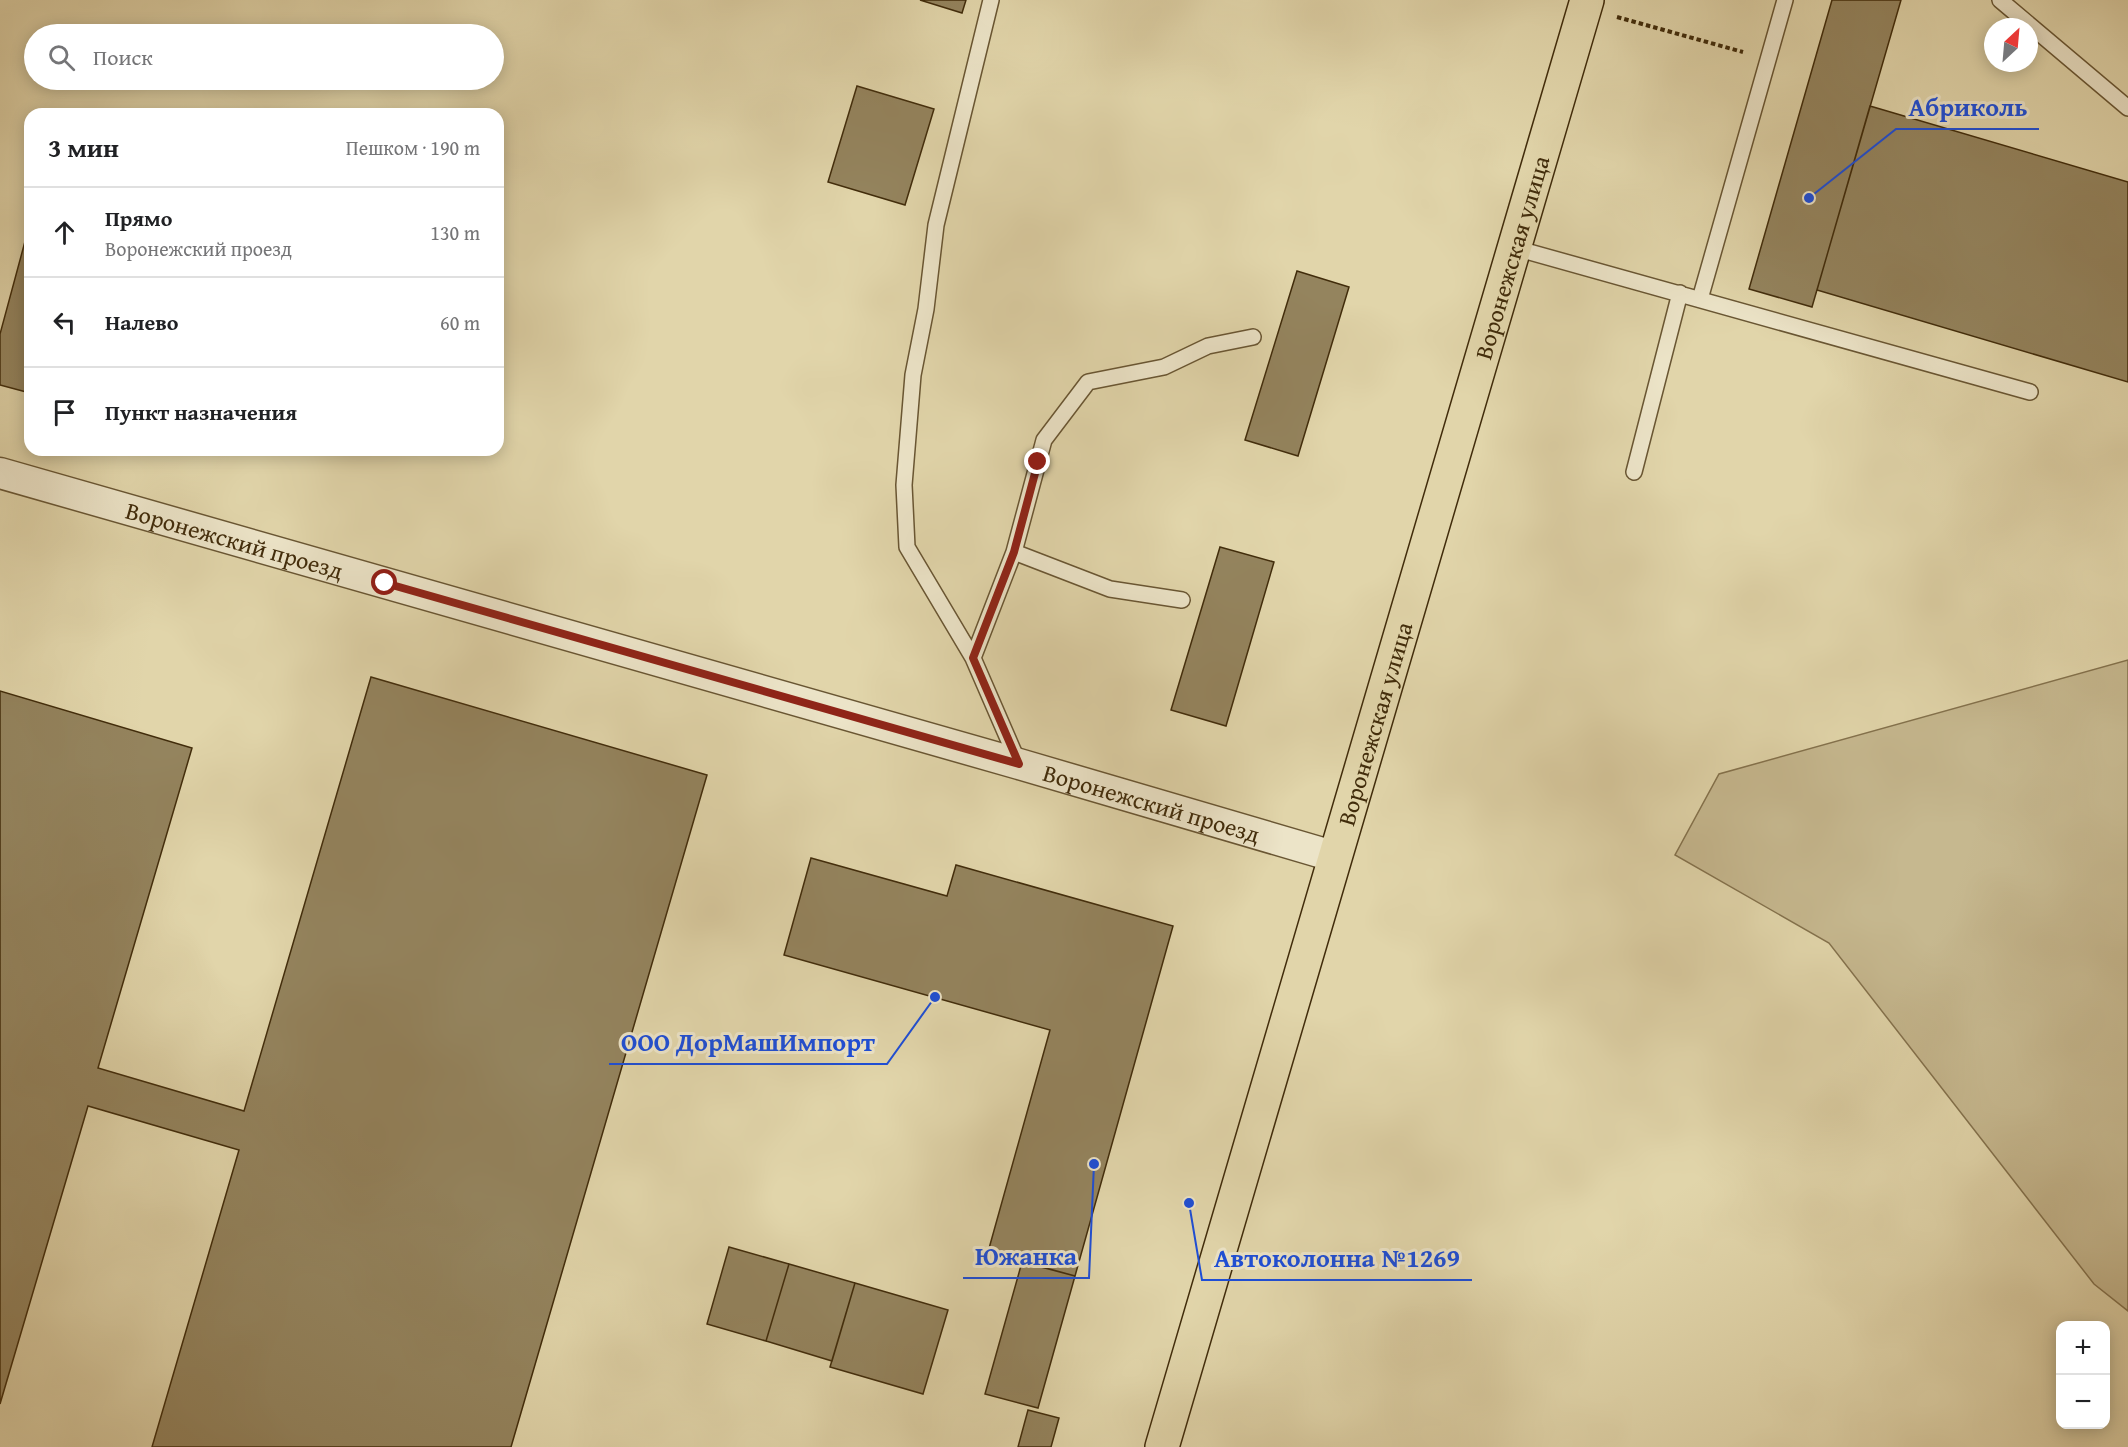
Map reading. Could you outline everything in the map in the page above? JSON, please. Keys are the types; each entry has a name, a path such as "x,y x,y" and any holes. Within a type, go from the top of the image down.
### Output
{"highway":[{"name":"Воронежская улица","path":"1162,1447 1586,4"}],"street":[{"name":"Воронежский проезд","path":"0,473 1019,764 1336,857"}],"lane":[{"path":"991,0 936,225 927,309 913,375 904,485 907,547 973,658 1019,764"},
{"path":"1700,299 1785,0"},
{"path":"2000,0 2128,108"},
{"path":"1515,248 2030,392"},
{"path":"1634,472 1680,293"},
{"path":"973,658 1014,552 1044,440 1088,382 1164,367 1208,346 1252,337"},
{"path":"1014,552 1110,589 1182,600"}],"path":[{"path":"1586,4 1768,59"}],"shaded area":[{"path":"2128,660 2128,1311 2094,1284 1829,943 1675,855 1719,774"}],"building":[{"path":"920,0 966,0 962,13"},
{"path":"1832,0 1901,0 1812,307 1749,289"},
{"path":"857,86 934,109 905,205 828,182"},
{"path":"1870,106 2128,182 2128,382 1817,290"},
{"path":"24,245 24,391 0,385 0,334"},
{"path":"1297,271 1349,287 1298,456 1245,440"},
{"path":"1220,547 1274,562 1226,726 1171,710"},
{"path":"371,677 707,775 511,1447 152,1447 239,1150 88,1106 0,1404 0,691 192,748 98,1068 244,1111"},
{"path":"811,858 947,896 956,865 1173,926 1075,1276 988,1252 1050,1030 784,955"},
{"path":"729,1247 789,1264 766,1341 707,1324"},
{"path":"1022,1262 1075,1276 1038,1408 985,1394"},
{"path":"789,1264 855,1283 832,1361 766,1341"},
{"path":"855,1283 948,1310 923,1394 830,1367"},
{"path":"1028,1410 1059,1418 1051,1447 1018,1447"}],"place":[{"name":"Абриколь","path":"1809,198"},
{"name":"ООО ДорМашИмпорт","path":"935,997"},
{"name":"Южанка","path":"1094,1164"},
{"name":"Автоколонна №1269","path":"1189,1203"}],"route":[{"path":"385,583 1019,764 973,658 1014,552 1038,462"}]}
